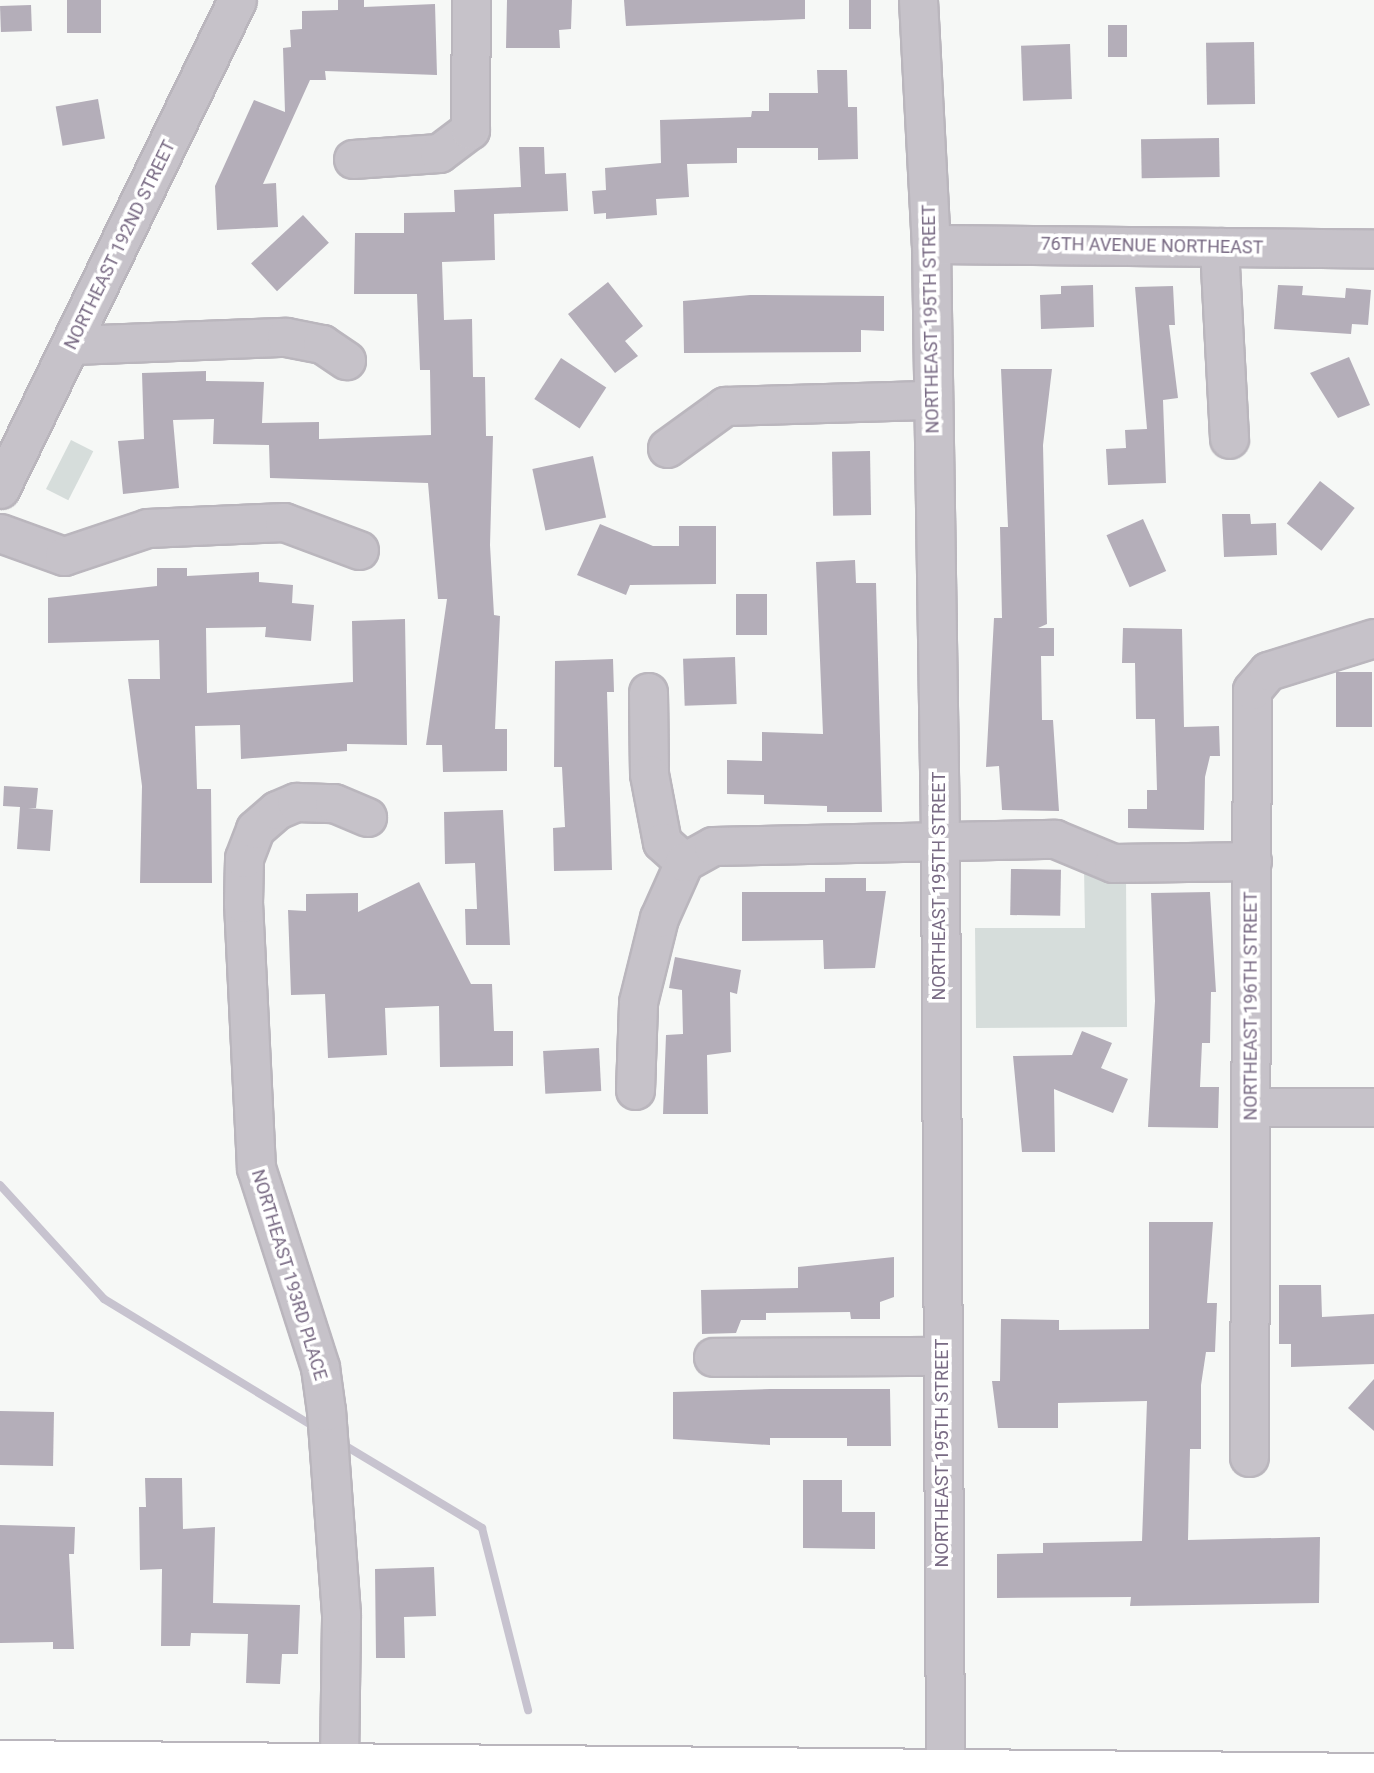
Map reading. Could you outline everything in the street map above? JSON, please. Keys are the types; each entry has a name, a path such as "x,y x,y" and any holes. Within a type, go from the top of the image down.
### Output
{"main road":[{"path":"0,1760 1374,1773"}],"street":[{"name":"NORTHEAST 192ND STREET","path":"0,489 73,345 237,0"},
{"path":"353,159 439,153 470,130 471,0"},
{"name":"NORTHEAST 195TH STREET","path":"918,0 931,244 940,840 945,1769"},
{"name":"76TH AVENUE NORTHEAST","path":"931,244 1374,249"},
{"path":"1219,247 1229,439"},
{"path":"73,345 286,337 322,344 346,360"},
{"path":"667,448 725,406 933,400"},
{"path":"0,533 64,556 147,527 284,522 359,550"},
{"name":"NORTHEAST 196TH STREET","path":"1249,1457 1252,690 1287,664 1374,638"},
{"path":"648,692 649,774 662,842 684,862"},
{"name":"NORTHEAST 193RD PLACE","path":"339,1762 337,1542 327,1411 320,1367 256,1168 244,858 255,829 296,802 334,803 367,817"},
{"path":"635,1090 643,971 684,862 735,841 1055,839 1113,863 1252,861"},
{"path":"1251,1107 1374,1107"},
{"path":"713,1357 942,1356"}],"shaded area":[{"path":"71,440 93,451 68,500 46,489"},
{"path":"1084,867 1126,876 1127,1027 976,1028 975,928 1085,928"}],"building":[{"path":"67,0 101,0 101,33 67,33"},
{"path":"338,0 364,0 364,7 435,4 437,75 325,71 326,80 310,80 263,184 276,183 278,227 217,230 215,186 254,100 285,112 283,48 291,47 290,30 302,29 302,11 338,10"},
{"path":"507,0 572,0 571,29 559,30 560,48 506,48"},
{"path":"624,0 805,0 805,19 626,26"},
{"path":"849,0 871,0 871,29 849,29"},
{"path":"31,5 32,31 1,32 0,6"},
{"path":"1108,25 1127,25 1127,57 1108,57"},
{"path":"1254,42 1255,104 1207,105 1206,43"},
{"path":"1070,44 1072,99 1023,101 1021,46"},
{"path":"817,70 847,70 848,107 857,107 858,159 818,160 818,148 737,148 737,163 687,164 689,197 656,199 657,215 606,219 606,213 594,214 592,191 606,190 605,168 661,163 660,120 751,117 752,111 769,111 769,93 818,93"},
{"path":"98,99 105,138 63,146 56,106"},
{"path":"1219,138 1220,177 1142,178 1141,139"},
{"path":"519,147 544,147 545,174 566,173 568,211 494,214 495,260 442,262 444,320 472,319 473,377 485,377 486,436 493,436 490,545 494,615 500,616 495,729 507,729 507,771 443,772 442,745 426,745 447,599 438,599 428,483 270,478 269,445 213,444 214,419 173,420 179,488 123,494 118,441 144,439 142,373 206,371 206,381 264,382 262,423 319,422 319,439 431,435 430,370 420,370 417,294 354,294 355,233 404,233 404,213 455,212 454,190 521,187"},
{"path":"303,215 329,243 277,291 251,263"},
{"path":"608,282 643,326 625,341 638,356 615,373 568,314"},
{"path":"1093,285 1094,327 1041,329 1040,295 1061,294 1061,286"},
{"path":"1278,285 1303,286 1302,295 1345,298 1346,288 1371,290 1368,325 1352,324 1351,334 1274,329"},
{"path":"1173,286 1175,325 1169,325 1178,398 1163,400 1166,483 1108,485 1106,449 1126,448 1125,430 1147,429 1135,287"},
{"path":"750,295 884,296 884,331 861,330 861,352 684,353 683,301"},
{"path":"1349,357 1370,405 1338,418 1310,373"},
{"path":"561,358 606,387 580,429 534,399"},
{"path":"1001,369 1052,369 1043,445 1047,624 1038,628 1054,628 1054,656 1041,656 1042,720 1053,720 1059,811 1002,810 999,766 986,767 994,618 1002,618 1000,527 1008,527"},
{"path":"870,451 871,515 833,516 832,452"},
{"path":"593,456 606,518 545,531 532,469"},
{"path":"1320,481 1355,508 1321,551 1287,524"},
{"path":"1222,514 1250,514 1251,524 1276,523 1277,555 1224,557"},
{"path":"1143,519 1166,571 1130,587 1106,535"},
{"path":"600,524 653,546 679,546 679,526 716,526 716,584 630,585 626,595 577,575"},
{"path":"855,560 856,583 876,583 882,812 827,812 827,806 764,804 764,795 727,794 727,760 762,761 762,732 823,734 816,562"},
{"path":"157,568 187,568 187,576 259,572 259,582 293,585 292,603 314,605 311,641 265,637 266,627 206,628 207,693 353,682 352,621 405,619 407,745 347,744 347,751 241,759 240,725 195,726 197,789 211,789 212,883 140,883 142,786 128,679 160,679 159,640 48,643 48,598 157,586"},
{"path":"736,594 767,594 767,635 736,635"},
{"path":"1123,628 1182,629 1184,727 1219,726 1220,756 1210,756 1205,777 1204,830 1128,828 1128,809 1147,809 1147,790 1157,790 1155,719 1136,719 1135,663 1122,663"},
{"path":"735,657 737,704 685,706 683,659"},
{"path":"613,659 614,692 607,692 612,870 554,871 553,828 565,827 562,767 554,767 555,661"},
{"path":"1336,672 1372,672 1372,727 1336,727"},
{"path":"4,786 38,788 36,808 28,808 53,810 50,851 17,849 20,807 3,806"},
{"path":"503,810 510,945 466,945 465,909 477,909 475,863 445,864 444,812"},
{"path":"1011,869 1061,870 1060,916 1010,915"},
{"path":"825,878 866,878 866,891 886,891 875,968 824,969 823,940 742,941 742,892 825,892"},
{"path":"419,882 471,984 492,984 494,1031 513,1031 513,1066 440,1067 439,1006 385,1008 387,1055 328,1058 325,994 291,995 288,910 306,911 306,894 358,893 358,912"},
{"path":"1210,892 1216,992 1211,992 1210,1043 1202,1043 1200,1087 1219,1087 1218,1128 1148,1127 1155,1001 1151,893"},
{"path":"675,957 741,970 737,994 730,992 731,1052 707,1055 708,1114 663,1114 666,1035 683,1034 682,990 669,988"},
{"path":"1082,1031 1112,1043 1101,1068 1128,1079 1113,1113 1054,1089 1055,1152 1022,1152 1013,1056 1072,1055"},
{"path":"599,1048 601,1091 545,1094 543,1051"},
{"path":"1149,1222 1213,1222 1207,1303 1217,1303 1215,1352 1206,1352 1201,1385 1201,1449 1190,1449 1188,1540 1320,1537 1319,1603 1130,1606 1131,1597 997,1598 997,1554 1043,1553 1043,1543 1142,1541 1147,1401 1058,1403 1058,1428 998,1428 992,1381 1000,1381 1001,1319 1059,1320 1059,1330 1149,1329"},
{"path":"894,1257 894,1297 880,1302 880,1319 851,1319 850,1312 766,1313 766,1320 741,1320 736,1333 702,1334 701,1290 798,1288 798,1267"},
{"path":"1279,1285 1321,1285 1322,1317 1374,1314 1374,1364 1291,1367 1291,1344 1279,1344"},
{"path":"1374,1379 1374,1431 1348,1408"},
{"path":"890,1389 891,1446 847,1446 847,1438 770,1438 770,1445 673,1439 673,1392"},
{"path":"0,1411 54,1412 53,1466 0,1465"},
{"path":"145,1478 182,1478 183,1529 215,1527 213,1603 300,1605 298,1654 282,1654 280,1684 246,1683 248,1634 191,1633 190,1646 161,1646 162,1569 140,1570 139,1507 146,1507"},
{"path":"803,1480 842,1480 842,1512 875,1512 875,1549 803,1548"},
{"path":"0,1525 75,1527 74,1554 69,1554 74,1649 53,1649 53,1642 0,1643"},
{"path":"434,1567 436,1616 404,1617 405,1658 376,1658 375,1569"}],"waterway":[{"path":"0,1185 104,1299 316,1428"},
{"path":"339,1442 482,1528 528,1710"}]}
